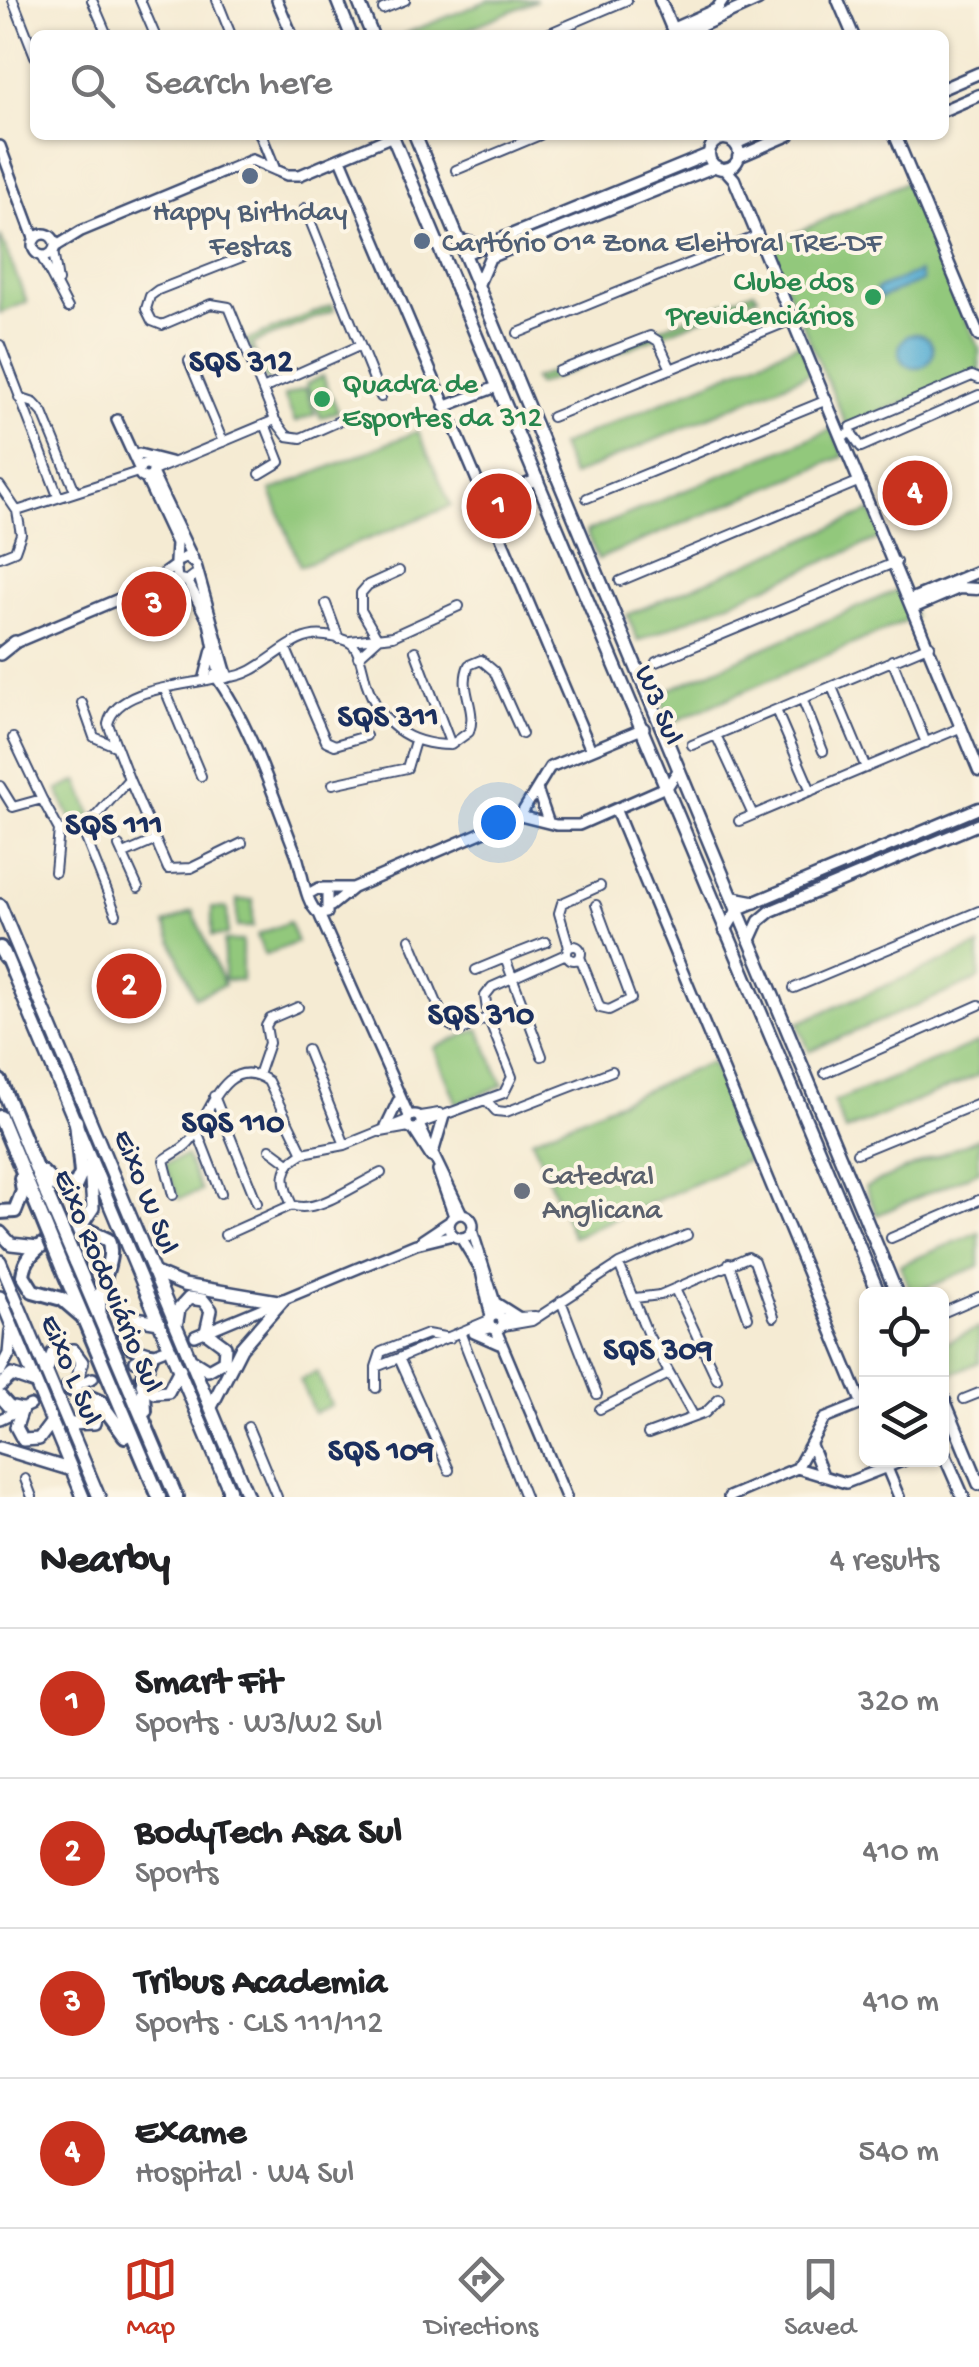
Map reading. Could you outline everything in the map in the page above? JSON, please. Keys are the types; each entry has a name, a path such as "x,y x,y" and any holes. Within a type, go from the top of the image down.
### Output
{"highway":[{"name":"Eixo Rodoviário Sul","path":"0,1081 62,1267 159,1497"},
{"name":"Eixo Rodoviário Sul","path":"0,1116 28,1165"},
{"path":"0,1212 14,1211 20,1203 28,1165 57,1186 76,1185 81,1174 76,1120"},
{"name":"Eixo Rodoviário Sul","path":"41,1198 76,1262 176,1497"},
{"path":"82,1317 62,1298 26,1284 24,1266 38,1247 77,1232 96,1232 111,1246 111,1260 98,1291 100,1318"},
{"path":"151,1443 142,1384 158,1352"},
{"path":"66,1389 100,1402 138,1454"}],"main road":[{"path":"337,0 349,30"},
{"path":"358,0 370,30"},
{"path":"660,0 675,30"},
{"path":"681,30 717,9 723,0"},
{"path":"734,0 754,2"},
{"path":"838,0 851,30"},
{"path":"684,30 754,2"},
{"path":"949,86 979,73"},
{"path":"949,106 979,95"},
{"name":"W3 Sul","path":"395,140 876,1287"},
{"name":"W3 Sul","path":"416,140 894,1287"},
{"path":"454,279 464,254 710,154 715,140"},
{"path":"728,140 735,144 738,157"},
{"path":"735,144 744,140"},
{"path":"477,288 490,258 778,140"},
{"path":"899,140 979,336"},
{"path":"710,154 734,179 827,400 846,434 860,481 979,771"},
{"path":"655,176 661,189"},
{"path":"602,197 608,211"},
{"path":"550,217 556,231"},
{"path":"458,240 482,246"},
{"path":"518,433 536,425"},
{"path":"979,574 978,592 959,588 913,603 979,574"},
{"path":"584,588 593,589 600,581"},
{"path":"590,603 597,596 606,597"},
{"path":"0,649 17,641"},
{"path":"725,931 736,903 755,902 979,808"},
{"path":"750,941 766,914 979,824"},
{"path":"928,830 933,843"},
{"path":"879,850 883,864"},
{"path":"826,872 830,886"},
{"name":"Eixo W Sul","path":"0,905 248,1497"},
{"name":"Eixo W Sul","path":"2,949 230,1494"},
{"path":"77,1232 93,1208 87,1147"},
{"path":"0,1232 12,1244 38,1247"},
{"name":"Eixo L Sul","path":"0,1262 99,1497"},
{"path":"153,1272 184,1285 281,1300"},
{"name":"Eixo L Sul","path":"0,1297 82,1497"},
{"path":"176,1324 183,1302 196,1297 211,1310 201,1334 225,1346 220,1367 208,1370 190,1357"},
{"path":"211,1407 241,1348 281,1300"},
{"path":"158,1352 130,1348 124,1335 136,1318 159,1322"},
{"path":"0,1371 12,1340 10,1322"},
{"path":"46,1372 53,1353 73,1350 82,1362 82,1370 66,1389"},
{"path":"142,1384 155,1393 168,1392 180,1370"},
{"path":"0,1386 12,1375 35,1382"},
{"path":"0,1396 8,1406 26,1407 16,1427 24,1440 39,1440 51,1423"},
{"path":"69,1424 94,1423 100,1402"},
{"path":"949,1411 976,1468 979,1483 967,1497 949,1460"},
{"path":"0,1448 72,1470"}],"street":[{"path":"12,0 30,44"},
{"path":"92,0 105,30"},
{"path":"140,0 153,30"},
{"path":"216,0 229,30"},
{"path":"277,0 290,30"},
{"path":"383,10 405,0"},
{"path":"557,30 628,0"},
{"path":"252,160 259,140"},
{"path":"263,140 276,170"},
{"path":"41,256 81,231 252,160 300,175 382,140"},
{"path":"456,170 528,140"},
{"path":"0,146 23,204 54,249 58,285"},
{"path":"340,159 591,750"},
{"path":"304,208 381,397"},
{"path":"43,235 81,231"},
{"path":"43,235 34,251 41,256 68,308"},
{"path":"518,333 758,236"},
{"path":"242,257 158,290 150,296 146,308 152,321 162,325 211,304 224,303 275,420 287,436 302,438 346,418"},
{"path":"552,417 794,318"},
{"path":"558,372 650,336 658,341 672,368"},
{"path":"0,346 58,496"},
{"path":"264,388 359,346"},
{"path":"189,362 223,442"},
{"path":"979,379 972,376 852,427 846,434 862,447 979,396"},
{"path":"444,408 499,386"},
{"path":"19,398 34,402 43,413 74,491"},
{"path":"587,498 827,400"},
{"path":"117,420 194,561 188,579 202,605 212,648 303,871 330,908 331,938"},
{"path":"17,511 172,462 275,420"},
{"path":"260,474 280,462 265,424"},
{"path":"146,471 172,462"},
{"path":"146,471 176,544 174,564 210,603 226,678"},
{"path":"485,501 538,479"},
{"path":"620,581 860,481"},
{"path":"0,486 17,511 21,540 15,552 0,558"},
{"path":"145,588 182,557 194,561"},
{"path":"656,662 896,562"},
{"path":"378,639 361,610 360,594 368,584 399,571"},
{"path":"17,641 145,588 188,579"},
{"path":"326,604 343,640 358,657 374,705 401,735 415,741 451,745 469,732 472,711 464,681 468,665 482,660 494,671 522,734"},
{"path":"358,657 378,639 459,606"},
{"path":"242,842 191,868 175,871 163,862 108,724 116,708 200,680 226,678 316,635 343,640 378,639"},
{"path":"692,745 930,644"},
{"path":"200,680 212,648"},
{"path":"286,649 326,740 335,746 366,736"},
{"path":"415,651 451,745"},
{"path":"892,660 926,743"},
{"path":"832,686 866,768"},
{"path":"164,690 202,776"},
{"path":"802,698 823,752"},
{"path":"82,703 94,737 100,743 115,746"},
{"path":"776,710 812,791"},
{"path":"520,816 550,767 644,728"},
{"path":"739,821 962,728"},
{"path":"716,735 753,816"},
{"path":"13,738 59,830 55,872"},
{"path":"333,784 407,768 415,741"},
{"path":"319,914 353,888 520,816 578,825 616,811 668,786 679,768"},
{"path":"83,832 129,779"},
{"path":"537,785 539,804 550,823"},
{"path":"0,786 12,808 42,798"},
{"path":"616,811 859,1391"},
{"path":"59,830 83,832"},
{"path":"83,832 116,914"},
{"path":"138,888 121,850 154,841"},
{"path":"596,905 632,997 609,1010 600,1008 572,954 559,913 562,902 600,886"},
{"path":"317,890 353,888"},
{"path":"317,890 309,903 331,938 398,1100 434,1150 457,1236 481,1271 506,1357"},
{"path":"794,988 979,910"},
{"path":"410,939 450,1028 460,1031 488,1017"},
{"path":"476,970 546,942"},
{"path":"292,1205 283,1180 289,1163 304,1152 346,1145 508,1090 512,1077 488,1017 488,991 572,954"},
{"path":"505,958 542,1056"},
{"path":"824,1073 979,1005"},
{"path":"258,1074 269,1043 266,1026 277,1015 298,1007"},
{"path":"307,1050 346,1145"},
{"path":"486,1100 496,1111 506,1112 612,1071"},
{"path":"173,1196 164,1160 184,1148 214,1096 235,1078 258,1074"},
{"path":"258,1074 274,1090 304,1152"},
{"path":"393,1084 433,1162 455,1217"},
{"path":"214,1096 257,1203"},
{"path":"377,1133 386,1126 398,1100"},
{"path":"857,1153 979,1103"},
{"path":"434,1150 446,1114"},
{"path":"386,1126 414,1122"},
{"path":"197,1130 222,1192"},
{"path":"270,1149 289,1163"},
{"path":"226,1235 292,1205 314,1208 381,1174"},
{"path":"891,1238 979,1200"},
{"path":"416,1244 455,1217 472,1221 496,1303 500,1344 566,1497"},
{"path":"201,1334 416,1244 472,1230"},
{"path":"376,1388 381,1352 416,1336 474,1333 497,1323 539,1316 620,1264 687,1236"},
{"path":"634,1298 646,1299 745,1256 753,1259 774,1316"},
{"path":"729,1263 748,1318"},
{"path":"620,1264 669,1374 693,1415"},
{"path":"675,1288 717,1379"},
{"path":"949,1310 979,1297"},
{"path":"744,1306 767,1298"},
{"path":"560,1301 597,1394"},
{"path":"496,1303 518,1317"},
{"path":"376,1368 457,1335 518,1317 539,1316"},
{"path":"474,1333 500,1344"},
{"path":"457,1335 525,1497"},
{"path":"135,1361 158,1352"},
{"path":"399,1358 449,1470"},
{"path":"600,1409 669,1374"},
{"path":"66,1389 93,1378"},
{"path":"964,1399 979,1393"},
{"path":"648,1434 705,1412 719,1400"},
{"path":"729,1497 797,1468 824,1419 859,1405"},
{"path":"0,1419 26,1407"},
{"path":"248,1427 278,1497"},
{"path":"811,1445 824,1475"},
{"path":"797,1468 846,1483 887,1468 899,1497"},
{"path":"25,1479 32,1497"}],"green space":[{"path":"489,0 537,0 466,30 414,30"},
{"name":"Clube dos Previdenciários","path":"906,182 979,349 979,372 847,426 768,246"},
{"path":"0,235 27,302 0,313"},
{"path":"754,291 758,296 537,385 533,379"},
{"path":"332,305 334,310 252,344 260,366 265,364 270,377 266,380 246,341"},
{"path":"800,343 812,372 572,476 560,446"},
{"name":"Quadra de Esportes da 312","path":"323,376 338,411 321,418 306,384"},
{"path":"305,388 315,414 295,422 284,396"},
{"path":"832,429 844,456 598,559 586,532"},
{"path":"418,431 451,506 300,566 271,491"},
{"path":"871,511 882,537 638,641 627,615"},
{"path":"902,588 915,617 671,723 659,694"},
{"path":"78,781 92,815 73,823 58,790"},
{"path":"237,900 253,900 253,927 237,927"},
{"path":"212,908 227,908 228,935 212,936"},
{"path":"193,911 224,985 195,997 165,924"},
{"path":"289,922 297,942 265,955 257,935"},
{"path":"224,941 242,941 242,980 224,980"},
{"path":"979,946 979,979 809,1051 798,1023"},
{"path":"479,1029 503,1085 457,1104 434,1048"},
{"path":"979,1042 979,1075 845,1131 834,1102"},
{"path":"711,1062 755,1157 573,1237 532,1139"},
{"path":"979,1138 979,1171 877,1215 865,1187"},
{"path":"186,1156 201,1191 179,1199 164,1164"},
{"path":"979,1232 979,1266 929,1287 909,1287 900,1265"},
{"path":"979,1328 979,1362 949,1375 949,1341"},
{"path":"317,1372 331,1405 314,1413 300,1380"}],"water":[{"path":"919,272 922,281 880,298 876,289"},
{"path":"916,334 928,339 933,351 928,363 916,368 904,363 899,351 904,339"}],"place":[{"name":"Happy Birthday Festas","path":"250,176"},
{"name":"Cartório 01ª Zona Eleitoral TRE-DF","path":"422,241"},
{"name":"Clube dos Previdenciários","path":"873,297"},
{"name":"Quadra de Esportes da 312","path":"322,399"},
{"name":"Exame","path":"915,493"},
{"name":"Smart Fit","path":"499,506"},
{"name":"Tribus Academia","path":"154,604"},
{"name":"BodyTech Asa Sul","path":"129,986"},
{"name":"Catedral Anglicana","path":"522,1191"}],"district":[{"name":"SQS 312","path":"241,359"},
{"name":"SQS 311","path":"388,714"},
{"name":"SQS 111","path":"114,822"},
{"name":"SQS 310","path":"481,1012"},
{"name":"SQS 110","path":"233,1120"},
{"name":"SQS 309","path":"658,1347"},
{"name":"SQS 109","path":"381,1448"}]}
